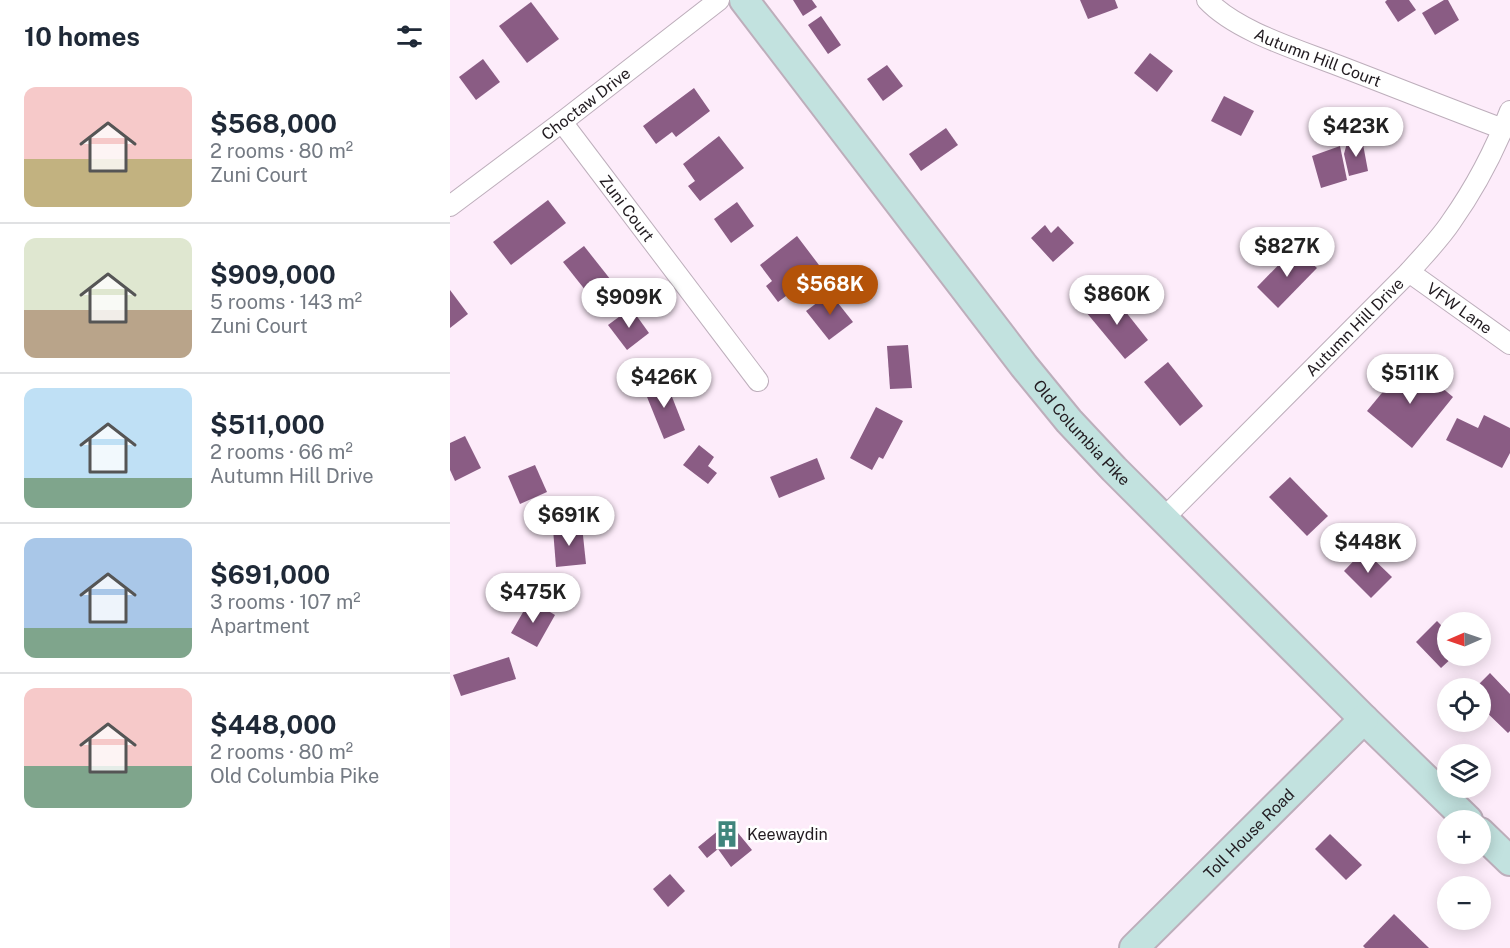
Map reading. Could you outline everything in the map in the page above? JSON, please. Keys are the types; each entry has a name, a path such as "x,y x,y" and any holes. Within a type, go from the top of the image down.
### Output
{"street":[{"name":"Choctaw Drive","path":"450,206 719,0"},
{"name":"Old Columbia Pike","path":"744,0 1032,375 1077,429 1114,469 1458,810"},
{"name":"Autumn Hill Court","path":"1207,0 1215,9 1276,41 1506,120"},
{"name":"Autumn Hill Drive","path":"1164,518 1409,272 1450,224 1475,185 1506,120"},
{"name":"Zuni Court","path":"562,122 758,381"},
{"name":"VFW Lane","path":"1409,272 1510,344"},
{"name":"Toll House Road","path":"1134,948 1364,719"},
{"path":"1491,843 1510,861"}],"building":[{"path":"793,0 812,0 817,7 803,16"},
{"path":"1080,0 1115,0 1118,8 1088,19"},
{"path":"1387,0 1409,0 1416,10 1398,22 1385,2"},
{"path":"1448,0 1459,20 1435,35 1422,13"},
{"path":"531,2 559,39 527,63 499,26"},
{"path":"821,16 841,45 828,54 808,25"},
{"path":"1150,53 1173,71 1157,92 1134,73"},
{"path":"483,59 500,82 476,100 459,77"},
{"path":"887,65 903,86 883,101 867,79"},
{"path":"694,88 710,111 676,137 672,132 656,144 643,126"},
{"path":"1224,96 1254,111 1241,136 1211,121"},
{"path":"946,128 958,145 921,171 909,154"},
{"path":"719,136 744,168 700,201 688,186 695,181 683,164"},
{"path":"1362,139 1368,171 1349,176 1344,154 1347,143"},
{"path":"1340,146 1347,180 1321,188 1312,156"},
{"path":"548,200 566,223 511,265 493,242"},
{"path":"737,202 754,226 731,243 714,219"},
{"path":"1045,225 1051,233 1058,226 1074,243 1053,262 1031,238"},
{"path":"797,236 822,269 778,302 766,286 772,281 760,265"},
{"path":"584,246 618,289 597,305 563,262"},
{"path":"1295,248 1317,268 1278,308 1257,287"},
{"path":"450,290 468,314 450,328"},
{"path":"1110,292 1148,340 1125,359 1086,312"},
{"path":"830,293 853,322 829,340 806,311"},
{"path":"631,308 649,333 627,350 608,325"},
{"path":"908,345 912,388 890,389 887,346"},
{"path":"1168,362 1203,406 1180,426 1144,382"},
{"path":"1400,371 1422,371 1453,397 1412,448 1367,411"},
{"path":"665,379 685,430 664,439 643,387"},
{"path":"876,407 903,421 883,459 879,457 872,470 850,458"},
{"path":"1484,415 1510,428 1510,453 1502,468 1446,440 1457,418 1478,428"},
{"path":"465,436 481,468 455,481 450,470 450,443"},
{"path":"699,445 714,457 708,466 717,473 708,484 683,465"},
{"path":"817,458 825,479 779,498 770,477"},
{"path":"535,465 547,492 520,504 508,476"},
{"path":"1290,477 1328,516 1307,536 1269,497"},
{"path":"582,526 586,564 556,567 553,529"},
{"path":"1364,550 1392,577 1371,598 1344,571"},
{"path":"530,600 555,615 537,647 511,633"},
{"path":"1437,621 1437,664 1416,642"},
{"path":"509,657 516,679 461,696 453,675"},
{"path":"1490,673 1510,694 1510,731 1508,733 1491,717 1491,678 1485,678"},
{"name":"Keewaydin","path":"729,822 752,850 731,867 718,849 707,858 698,847"},
{"path":"1330,834 1362,865 1346,880 1315,849"},
{"path":"670,874 685,891 668,907 653,889"},
{"path":"1394,914 1429,948 1365,948 1363,946"}],"place":[{"name":"Keewaydin","path":"727,834"}]}
